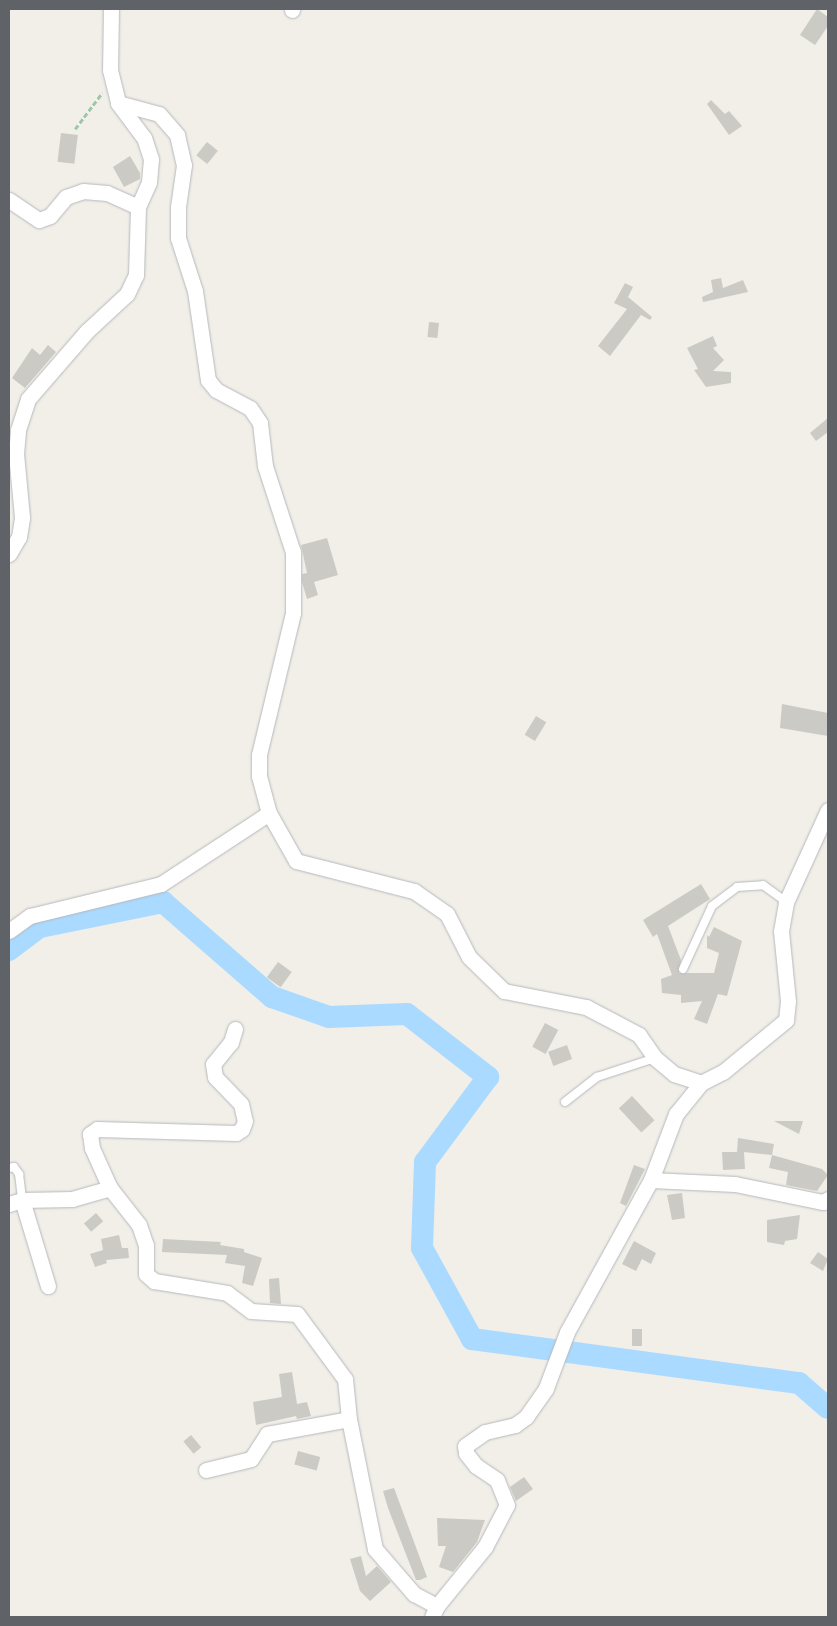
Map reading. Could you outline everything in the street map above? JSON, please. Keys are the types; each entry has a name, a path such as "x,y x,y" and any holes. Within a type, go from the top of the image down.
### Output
{"street":[{"path":"9,554 19,537 22,518 16,454 18,430 28,399 87,331 127,294 136,275 138,207 149,182 151,159 144,138 118,103 110,70 111,9"},
{"path":"118,103 159,114 176,135 184,165 178,207 178,238 195,291 208,380 216,390 250,408 260,423 265,466 293,552 293,613 260,755 259,776 269,813 296,861 414,891 447,914 469,957 504,990 586,1007 639,1035 655,1058 674,1074 701,1083"},
{"path":"9,200 39,220 50,216 66,197 83,191 107,193 138,207"},
{"path":"235,1029 231,1042 213,1064 214,1077 241,1104 245,1121 242,1129 236,1133 97,1129 90,1134 92,1148 110,1188 139,1224 146,1245 146,1274 154,1282 227,1293 251,1311 297,1314 345,1379 350,1419 375,1549 414,1594 434,1611 485,1547 507,1505 497,1480 476,1466 466,1453 465,1446 485,1432 515,1425 526,1417 546,1388 552,1364 567,1332 651,1180 676,1114 701,1083 723,1072 786,1020 788,1001 781,931 786,902 828,810"},
{"path":"9,931 30,916 160,884 269,813"},
{"path":"651,1180 735,1184 823,1202 828,1200"},
{"path":"48,1286 16,1202 72,1198 110,1188"},
{"path":"206,1470 251,1459 267,1434 350,1419"}],"lane":[{"path":"683,969 712,906 737,887 764,885 786,902"},
{"path":"565,1102 597,1077 655,1058"},
{"path":"9,1168 14,1167 19,1174 16,1202"}],"path":[{"path":"75,129 104,90 110,70"}],"building":[{"path":"817,9 828,17 828,26 815,45 800,35"},
{"path":"711,100 725,114 729,111 742,126 729,135 707,104"},
{"path":"61,133 78,135 74,164 57,162"},
{"path":"207,142 218,151 207,164 196,155"},
{"path":"130,156 140,173 140,179 124,187 113,167"},
{"path":"721,278 723,288 743,280 748,292 703,302 702,297 713,292 711,280"},
{"path":"625,283 633,287 628,297 652,317 650,320 641,315 610,356 598,346 627,309 614,303"},
{"path":"429,322 439,323 437,338 427,337"},
{"path":"713,336 717,346 713,348 724,360 713,371 731,372 731,383 706,387 694,370 698,369 687,348"},
{"path":"48,345 56,352 25,388 12,378 32,348 40,355"},
{"path":"828,418 828,432 816,441 810,433"},
{"path":"327,538 338,575 314,582 318,595 307,599 302,582 302,574 307,573 301,545"},
{"path":"782,704 828,713 828,736 780,728"},
{"path":"536,716 546,722 535,741 525,735"},
{"path":"701,884 710,899 668,926 681,960 679,973 714,973 719,953 707,948 707,935 709,937 714,927 742,941 727,996 718,994 707,1024 694,1019 702,1001 681,1003 681,995 662,993 661,979 672,975 657,934 653,937 643,920"},
{"path":"278,962 292,972 281,987 267,977"},
{"path":"545,1023 558,1030 546,1054 532,1047"},
{"path":"567,1045 572,1059 553,1066 548,1052"},
{"path":"632,1096 655,1120 641,1132 619,1108"},
{"path":"774,1121 803,1121 799,1134"},
{"path":"738,1138 774,1144 772,1155 744,1152 745,1169 723,1170 722,1152 737,1152"},
{"path":"772,1155 822,1169 828,1175 817,1191 786,1185 788,1172 769,1168"},
{"path":"634,1165 645,1169 626,1206 620,1203"},
{"path":"682,1193 685,1218 672,1220 667,1195"},
{"path":"96,1213 103,1221 91,1232 84,1223"},
{"path":"800,1215 797,1239 785,1241 784,1245 767,1242 767,1220"},
{"path":"119,1235 122,1248 128,1248 129,1258 106,1260 107,1263 95,1267 90,1254 103,1250 101,1239"},
{"path":"163,1239 221,1242 220,1245 244,1249 244,1252 262,1258 253,1286 242,1283 245,1266 225,1263 227,1255 162,1252"},
{"path":"634,1241 656,1253 651,1264 642,1259 636,1271 622,1264"},
{"path":"818,1252 828,1259 823,1271 810,1263"},
{"path":"279,1278 281,1304 270,1303 269,1279"},
{"path":"632,1329 642,1329 642,1346 632,1346"},
{"path":"292,1372 297,1404 307,1402 311,1416 297,1419 296,1416 256,1425 253,1402 282,1397 279,1374"},
{"path":"191,1435 201,1447 194,1454 183,1441"},
{"path":"298,1451 320,1457 317,1470 294,1465"},
{"path":"524,1477 533,1489 516,1501 510,1487"},
{"path":"394,1488 427,1577 420,1580 416,1580 383,1491"},
{"path":"437,1518 485,1520 477,1542 453,1572 439,1567 446,1546 438,1546"},
{"path":"361,1556 366,1576 377,1566 391,1582 370,1601 360,1591 350,1559"}],"waterway":[{"path":"9,950 40,927 163,902 272,997 329,1017 407,1014 488,1077 425,1162 422,1248 472,1339 799,1383 828,1408"}]}
